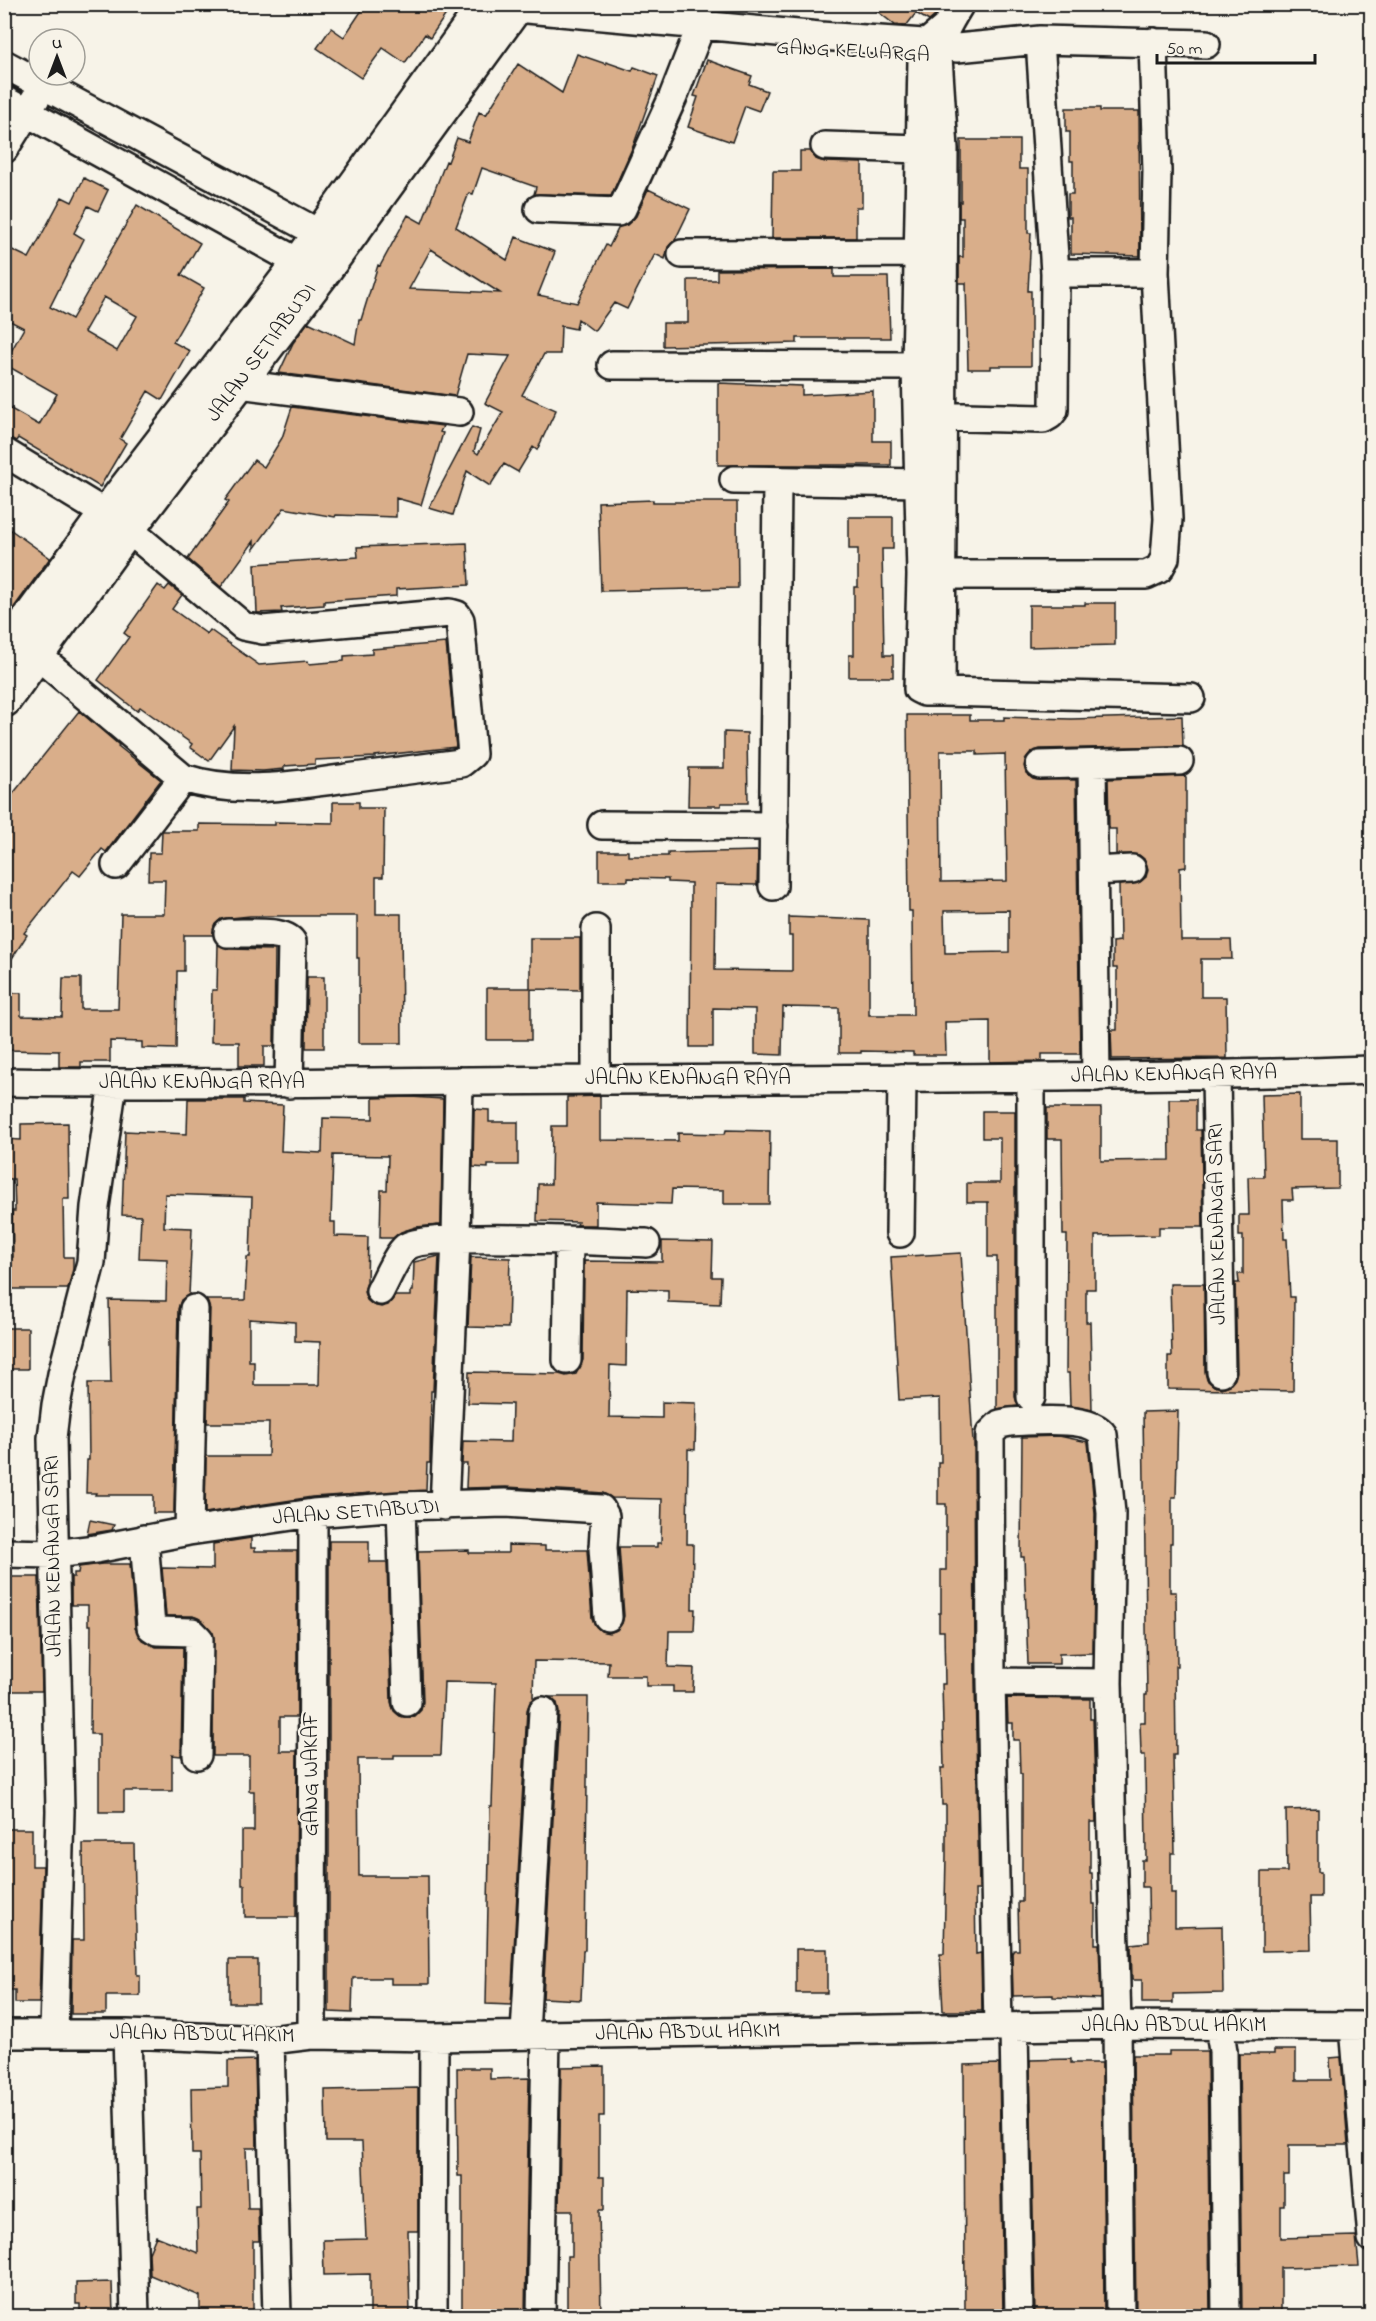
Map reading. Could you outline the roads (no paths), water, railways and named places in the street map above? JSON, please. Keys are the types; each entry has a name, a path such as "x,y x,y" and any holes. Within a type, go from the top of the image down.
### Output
{"main road":[{"name":"JALAN SETIABUDI","path":"4,653 239,384 330,239 500,8"},
{"name":"JALAN SETIABUDI","path":"4,699 37,655 117,522 311,268"}],"street":[{"path":"932,575 930,416 932,254 921,149 938,47 960,4"},
{"name":"GANG KELUARGA","path":"500,8 698,31 804,52 938,47 1040,40 1206,44"},
{"path":"539,210 618,212 622,209 673,97 698,31"},
{"path":"930,416 1043,419 1052,413 1055,273 1040,40"},
{"path":"932,575 1146,575 1160,569 1165,558 1168,519 1155,273 1157,171 1153,42"},
{"path":"938,47 944,149 916,366 930,416 921,483 932,575 941,692 1191,698"},
{"path":"4,64 27,76"},
{"path":"4,149 16,106 40,87"},
{"path":"47,87 330,239"},
{"path":"16,106 311,268"},
{"path":"825,146 921,149"},
{"path":"682,254 932,254"},
{"path":"1055,273 1155,273"},
{"path":"612,365 916,366"},
{"path":"239,384 459,412"},
{"path":"4,452 117,522 234,619 252,628 276,629 450,613 457,615 460,620 472,749 470,758 466,761 286,786 220,786 183,778 37,655"},
{"path":"734,480 921,483"},
{"path":"773,886 777,482"},
{"path":"1040,765 1179,760"},
{"path":"1092,764 1096,1077"},
{"path":"116,865 183,778"},
{"path":"602,825 774,826"},
{"path":"1094,871 1132,868"},
{"path":"596,929 596,1080"},
{"path":"228,933 280,934 290,938 292,942 289,1084"},
{"name":"JALAN KENANGA RAYA","path":"4,1082 289,1084 1031,1078 1371,1070"},
{"name":"JALAN KENANGA SARI","path":"1216,1075 1221,1372"},
{"path":"900,1233 902,1078"},
{"path":"1031,1078 1031,1397"},
{"path":"444,1506 456,1239 459,1081"},
{"name":"JALAN KENANGA SARI","path":"54,2034 60,1810 52,1438 56,1405 91,1262 95,1208 112,1083"},
{"path":"380,1291 405,1248 414,1244 456,1239 646,1244"},
{"path":"567,1360 569,1241"},
{"path":"189,1531 194,1309"},
{"path":"1018,2316 991,1682 990,1434 1000,1424 1053,1421 1076,1422 1100,1430 1105,1441 1111,1513 1108,1683 1117,2025 1120,2316"},
{"name":"JALAN SETIABUDI","path":"4,1554 54,1554 96,1549 189,1531 313,1513 401,1506 505,1503 601,1509 605,1516 603,1548 608,1617"},
{"path":"401,1506 407,1702"},
{"name":"GANG WAKAF","path":"312,2035 313,1513"},
{"path":"144,1539 152,1627 157,1631 192,1632 198,1639 197,1755"},
{"path":"991,1682 1108,1683"},
{"path":"541,2316 536,2034 543,1711"},
{"name":"JALAN ABDUL HAKIM","path":"4,2034 127,2034 270,2040 312,2035 434,2037 1117,2025 1363,2027"},
{"path":"1220,2025 1223,2051 1226,2316"},
{"path":"1363,2027 1371,2238"},
{"path":"127,2034 135,2316"},
{"path":"433,2316 434,2037"},
{"path":"270,2040 277,2316"}]}
